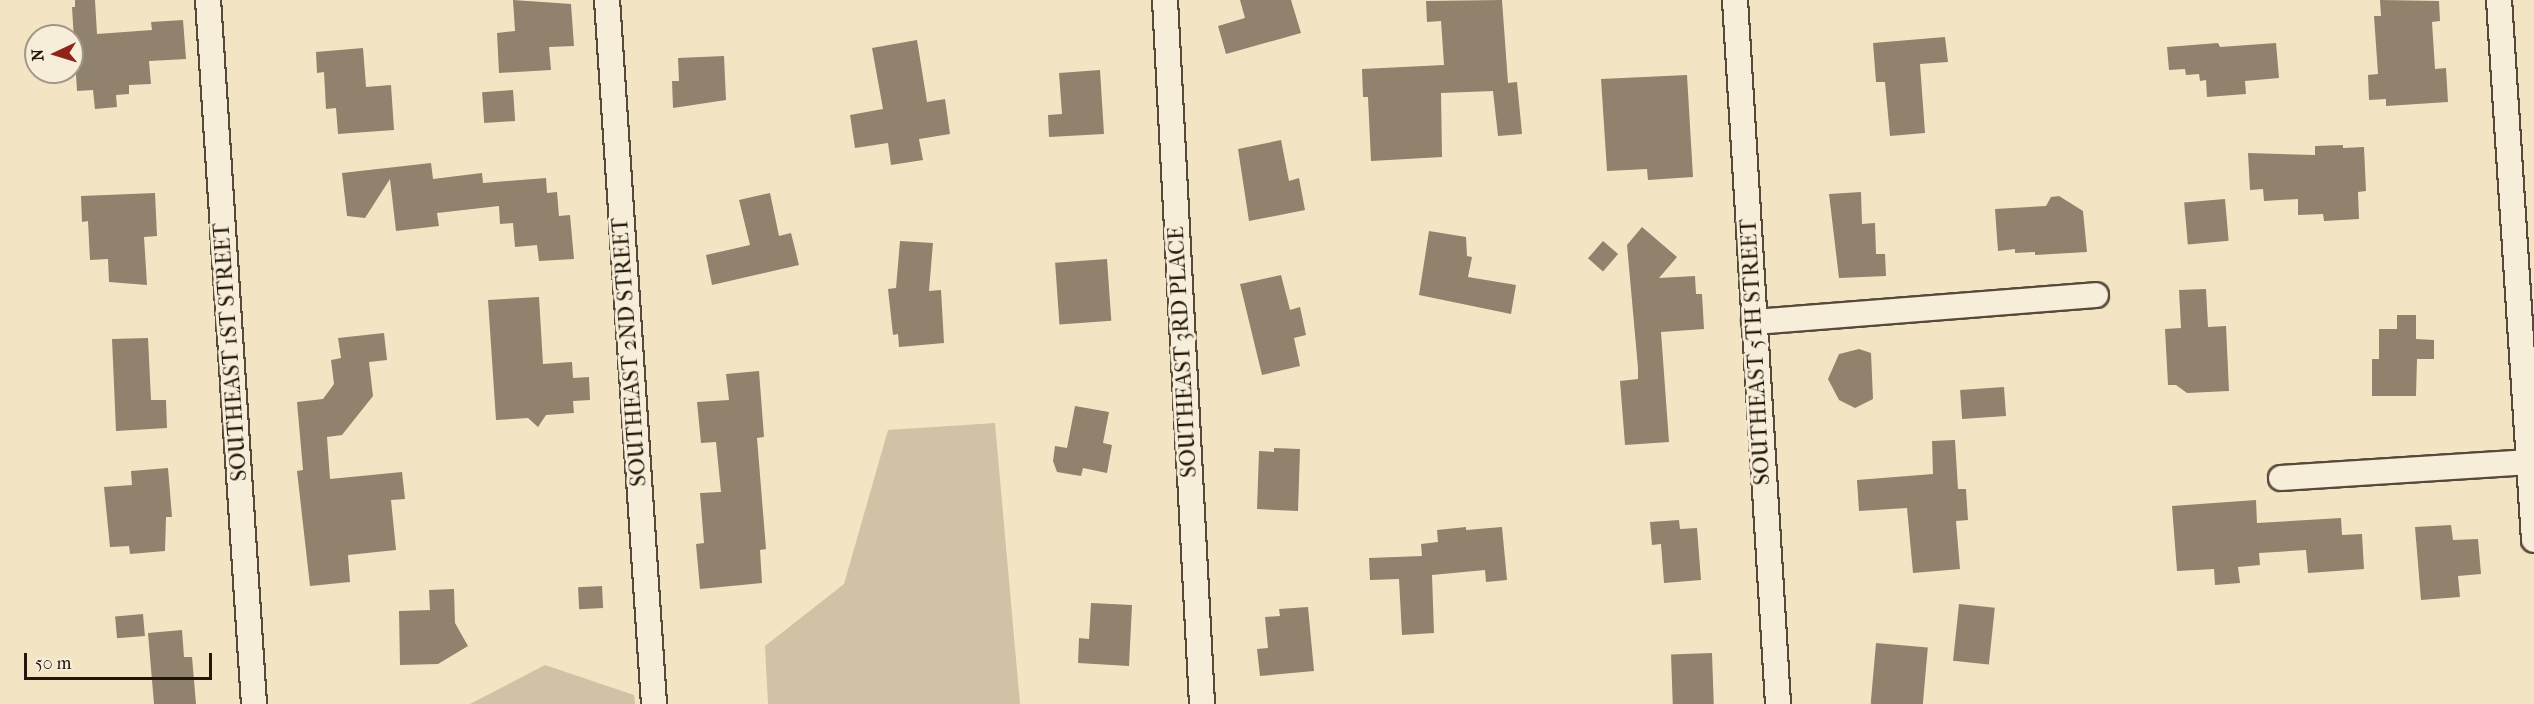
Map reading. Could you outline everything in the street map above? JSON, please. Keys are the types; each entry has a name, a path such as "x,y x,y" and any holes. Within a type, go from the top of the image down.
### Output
{"street":[{"name":"SOUTHEAST 1ST STREET","path":"208,0 254,704"},
{"name":"SOUTHEAST 2ND STREET","path":"607,0 654,704"},
{"name":"SOUTHEAST 3RD PLACE","path":"1165,0 1203,704"},
{"name":"SOUTHEAST 5TH STREET","path":"1735,0 1778,704"},
{"path":"2499,0 2525,267 2529,462 2534,540"},
{"path":"1754,322 2096,296"},
{"path":"2281,478 2529,462"}],"shaded area":[{"path":"995,423 1020,704 768,704 765,646 844,584 888,430"},
{"path":"545,665 634,695 635,704 470,704"}],"building":[{"path":"75,0 95,0 97,34 152,30 151,22 183,20 186,59 149,61 151,84 129,85 129,94 116,95 117,107 95,109 93,90 77,91 77,84 84,84 84,24 73,24 72,7 75,7"},
{"path":"513,0 571,4 574,46 549,47 551,70 499,73 497,33 515,31"},
{"path":"1240,0 1291,0 1301,33 1226,54 1218,26 1245,18"},
{"path":"1502,0 1508,83 1517,82 1522,134 1498,136 1493,91 1441,93 1442,157 1371,161 1368,97 1363,97 1362,69 1444,65 1441,21 1427,22 1426,1"},
{"path":"2380,0 2439,1 2440,21 2432,22 2435,69 2446,68 2448,102 2386,106 2386,99 2369,100 2368,75 2378,74 2374,16 2381,16"},
{"path":"1945,37 1948,62 1920,64 1925,133 1890,136 1885,82 1876,82 1873,43"},
{"path":"917,40 927,102 945,99 950,134 919,139 923,160 891,165 888,143 855,148 850,115 883,109 872,48"},
{"path":"2218,43 2220,47 2276,43 2279,78 2245,81 2246,94 2207,97 2206,80 2200,81 2199,74 2186,75 2185,69 2169,70 2167,47"},
{"path":"363,48 366,87 391,85 394,130 338,134 336,108 326,109 324,72 317,73 316,52"},
{"path":"724,56 726,100 673,108 672,81 679,81 678,58"},
{"path":"1100,70 1104,134 1049,137 1048,115 1062,114 1059,73"},
{"path":"1687,75 1693,177 1648,180 1647,169 1607,171 1601,79"},
{"path":"513,90 515,121 484,123 482,92"},
{"path":"1281,140 1289,181 1299,178 1305,210 1249,221 1238,149"},
{"path":"2343,145 2343,148 2364,147 2366,191 2358,192 2359,219 2324,221 2323,214 2298,215 2298,199 2264,201 2263,189 2250,190 2248,153 2315,155 2315,146"},
{"path":"431,163 433,179 482,173 483,183 546,178 547,193 557,192 559,216 570,215 574,259 539,261 537,245 515,247 513,223 500,224 499,206 437,213 439,226 396,231 390,179 365,218 347,216 342,173"},
{"path":"1861,192 1862,224 1875,223 1876,254 1885,254 1886,276 1839,278 1829,194"},
{"path":"155,193 157,236 144,237 147,285 109,282 108,259 90,260 88,221 82,222 81,196"},
{"path":"770,193 779,236 791,233 799,265 712,285 706,255 750,245 739,200"},
{"path":"2059,196 2083,211 2087,252 2035,255 2035,252 2015,253 2015,249 1998,251 1995,209 2046,206 2051,197"},
{"path":"2225,199 2229,241 2188,244 2184,203"},
{"path":"1642,227 1677,257 1659,278 1695,276 1696,294 1702,294 1704,329 1661,332 1669,442 1625,445 1620,381 1638,379 1627,245"},
{"path":"1429,231 1466,237 1467,256 1472,257 1468,277 1516,285 1511,314 1419,295"},
{"path":"900,241 933,243 929,291 941,290 944,343 899,347 898,334 893,335 888,289 896,288"},
{"path":"1603,241 1618,254 1603,271 1588,258"},
{"path":"1107,259 1111,321 1059,324 1055,263"},
{"path":"1281,275 1290,310 1300,307 1306,335 1294,338 1300,366 1262,375 1240,284"},
{"path":"2206,289 2208,327 2226,326 2229,391 2187,393 2176,385 2168,385 2165,329 2181,328 2179,290"},
{"path":"539,297 543,364 572,362 573,378 589,377 590,400 573,401 574,413 546,415 538,427 528,418 496,420 488,300"},
{"path":"2397,315 2416,315 2416,339 2434,340 2434,359 2417,359 2416,396 2372,396 2372,359 2379,359 2379,329 2397,329"},
{"path":"384,333 387,360 369,362 373,396 342,435 327,437 330,479 402,472 405,499 391,500 396,550 348,555 350,582 310,586 297,471 303,470 297,402 323,399 334,384 331,360 341,358 338,338"},
{"path":"148,338 151,400 166,400 167,428 116,431 112,339"},
{"path":"1859,349 1871,353 1873,399 1855,408 1839,400 1828,379 1839,354"},
{"path":"759,371 764,437 757,438 766,549 760,550 762,583 700,589 696,544 704,543 700,493 721,492 716,442 701,443 697,402 729,400 726,374"},
{"path":"2004,387 2006,416 1962,419 1960,390"},
{"path":"1075,406 1109,412 1103,443 1112,445 1107,473 1083,468 1081,476 1057,472 1053,461 1055,446 1067,448"},
{"path":"1955,440 1958,489 1966,489 1968,520 1956,521 1960,569 1913,573 1907,508 1859,511 1857,480 1933,474 1932,441"},
{"path":"1274,448 1300,449 1298,511 1257,509 1259,451 1274,452"},
{"path":"168,468 172,517 166,517 165,551 130,554 129,546 110,547 104,487 132,485 131,471"},
{"path":"2256,500 2257,523 2341,518 2342,535 2362,534 2364,569 2308,573 2306,550 2259,553 2260,565 2238,567 2240,583 2215,585 2214,569 2177,571 2172,506"},
{"path":"1679,520 1680,529 1697,528 1701,580 1664,583 1661,544 1652,545 1650,522"},
{"path":"2451,525 2453,540 2478,539 2481,574 2458,576 2460,597 2421,600 2415,527"},
{"path":"1466,527 1466,530 1502,527 1507,580 1486,582 1485,570 1432,575 1434,633 1402,635 1399,579 1370,580 1369,558 1422,556 1421,544 1438,542 1437,530"},
{"path":"602,586 603,608 579,609 578,587"},
{"path":"454,589 455,623 468,646 438,664 400,665 399,611 430,610 429,590"},
{"path":"1091,603 1132,605 1129,666 1078,663 1079,638 1089,639"},
{"path":"1959,604 1995,608 1989,664 1953,661"},
{"path":"1308,607 1314,671 1260,676 1257,649 1268,648 1265,617 1280,616 1279,609"},
{"path":"143,614 145,636 117,638 115,616"},
{"path":"182,630 184,657 192,657 196,704 154,704 148,633"},
{"path":"1876,643 1928,648 1923,704 1871,704"},
{"path":"1712,653 1714,704 1673,704 1671,654"}]}
